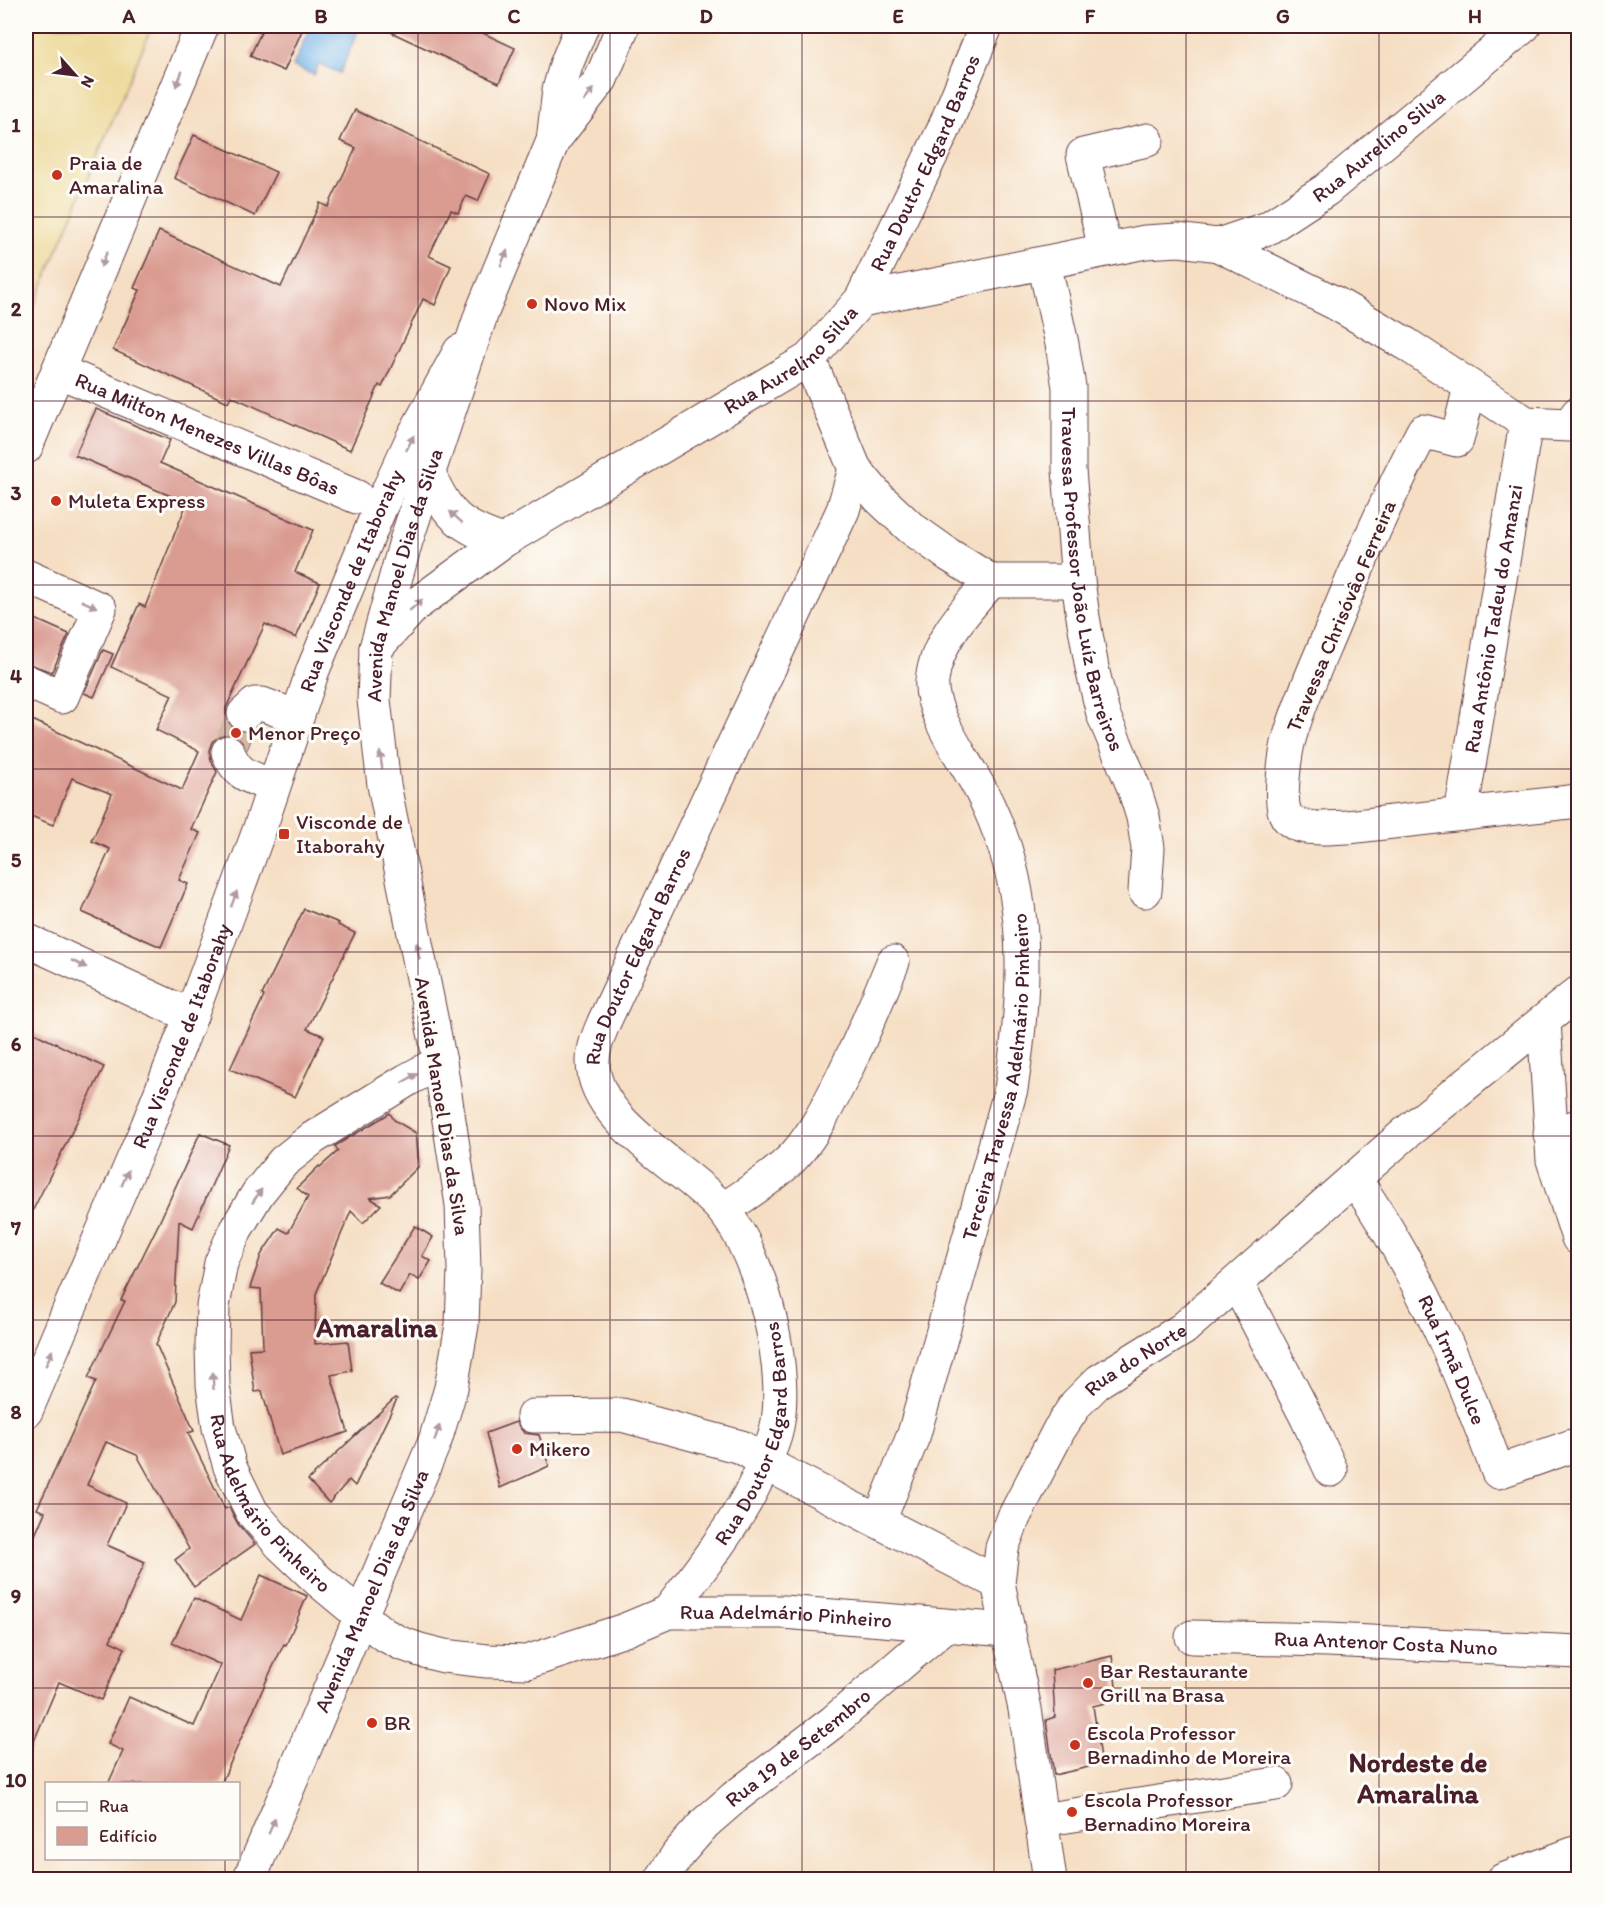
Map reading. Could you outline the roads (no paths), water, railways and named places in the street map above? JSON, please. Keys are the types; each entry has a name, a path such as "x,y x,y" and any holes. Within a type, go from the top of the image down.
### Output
{"street":[{"path":"26,447 202,26"},
{"name":"Rua Visconde de Itaborahy","path":"26,1411 147,1128 190,1016 313,669 412,439 482,312 553,141 559,90 566,65 582,26"},
{"path":"553,141 601,79 622,26"},
{"name":"Rua Doutor Edgard Barros","path":"861,300 943,131 986,26"},
{"name":"Rua Aurelino Silva","path":"1218,245 1268,228 1326,190 1524,26"},
{"path":"1105,249 1083,155 1147,140"},
{"name":"Rua Aurelino Silva","path":"376,648 415,605 503,541 809,359 861,300 1105,249 1145,242 1167,241 1218,245 1335,303 1406,344 1526,423"},
{"name":"Travessa Professor João Luíz Barreiros","path":"1044,263 1069,387 1069,470 1078,581 1092,668 1103,714 1134,788 1143,817 1148,848 1145,891"},
{"name":"Avenida Manoel Dias da Silva","path":"249,1880 435,1440 451,1388 462,1325 464,1269 462,1205 440,1062 384,785 374,700 376,648 406,541 482,312"},
{"path":"809,359 855,468 879,498 911,528 991,581 1078,581"},
{"name":"Rua Milton Menezes Villas Bôas","path":"58,371 357,498"},
{"name":"Travessa Chrisóvâo Ferreira","path":"1470,387 1456,440 1423,431 1345,596 1289,738 1283,773 1285,812 1291,821 1311,828 1348,827 1578,801"},
{"path":"1526,423 1569,425 1578,413"},
{"name":"Rua Antônio Tadeu do Amanzi","path":"1461,814 1526,423"},
{"name":"Rua Doutor Edgard Barros","path":"668,1612 733,1521 765,1462 780,1411 777,1350 768,1312 746,1250 723,1210 632,1131 608,1105 602,1097 596,1079 593,1061 596,1042 843,510 855,468"},
{"path":"428,472 446,508 458,521 477,533 503,541"},
{"name":"Terceira Travessa Adelmário Pinheiro","path":"879,1521 914,1434 1011,1089 1020,1035 1023,980 1021,936 1011,866 989,808 935,703 932,683 935,665 946,639 961,615 991,581"},
{"path":"26,681 62,697 100,609 29,586"},
{"path":"244,714 255,704 262,704 297,717"},
{"path":"228,753 233,766 240,772 273,786"},
{"path":"26,940 190,1016"},
{"path":"723,1210 776,1172 794,1156 810,1136 829,1105 862,1037 893,962"},
{"name":"Rua do Norte","path":"1050,1880 1025,1709 998,1583 1002,1548 1014,1517 1059,1430 1076,1404 1098,1382 1183,1329 1453,1092 1578,993"},
{"path":"1544,1022 1564,1130 1553,1160 1578,1238"},
{"name":"Rua Adelmário Pinheiro","path":"440,1062 313,1138 283,1162 258,1193 236,1229 221,1263 213,1306 213,1385 219,1428 230,1467 252,1512 281,1545 383,1634 400,1643 444,1656 487,1661 527,1662 625,1630 668,1612 783,1612 1007,1630"},
{"name":"Rua Irmã Dulce","path":"1354,1178 1394,1239 1450,1351 1498,1472 1578,1444"},
{"path":"1237,1283 1307,1418 1331,1470"},
{"path":"533,1416 622,1415 741,1447 780,1471 998,1583"},
{"name":"Rua 19 de Setembro","path":"662,1880 678,1854 705,1823 832,1722 945,1626"},
{"name":"Rua Antenor Costa Nuno","path":"1192,1637 1328,1640 1577,1654"},
{"path":"1041,1820 1276,1784"},
{"path":"1503,1880 1578,1852"}],"water":[{"path":"311,26 360,26 340,73 319,64 314,75 293,66"}],"tunnel":[{"path":"228,752 244,714"}],"place":[{"name":"Praia de Amaralina","path":"57,175"},
{"name":"Novo Mix","path":"532,304"},
{"name":"Muleta Express","path":"56,501"},
{"name":"Menor Preço","path":"236,733"},
{"name":"Visconde de Itaborahy","path":"284,834"},
{"name":"Mikero","path":"517,1449"},
{"name":"Bar Restaurante Grill na Brasa","path":"1088,1683"},
{"name":"BR","path":"372,1723"},
{"name":"Escola Professor Bernadinho de Moreira","path":"1075,1745"},
{"name":"Escola Professor Bernadino Moreira","path":"1072,1812"}],"district":[{"name":"Amaralina","path":"377,1328"},
{"name":"Nordeste de Amaralina","path":"1418,1778"}]}
